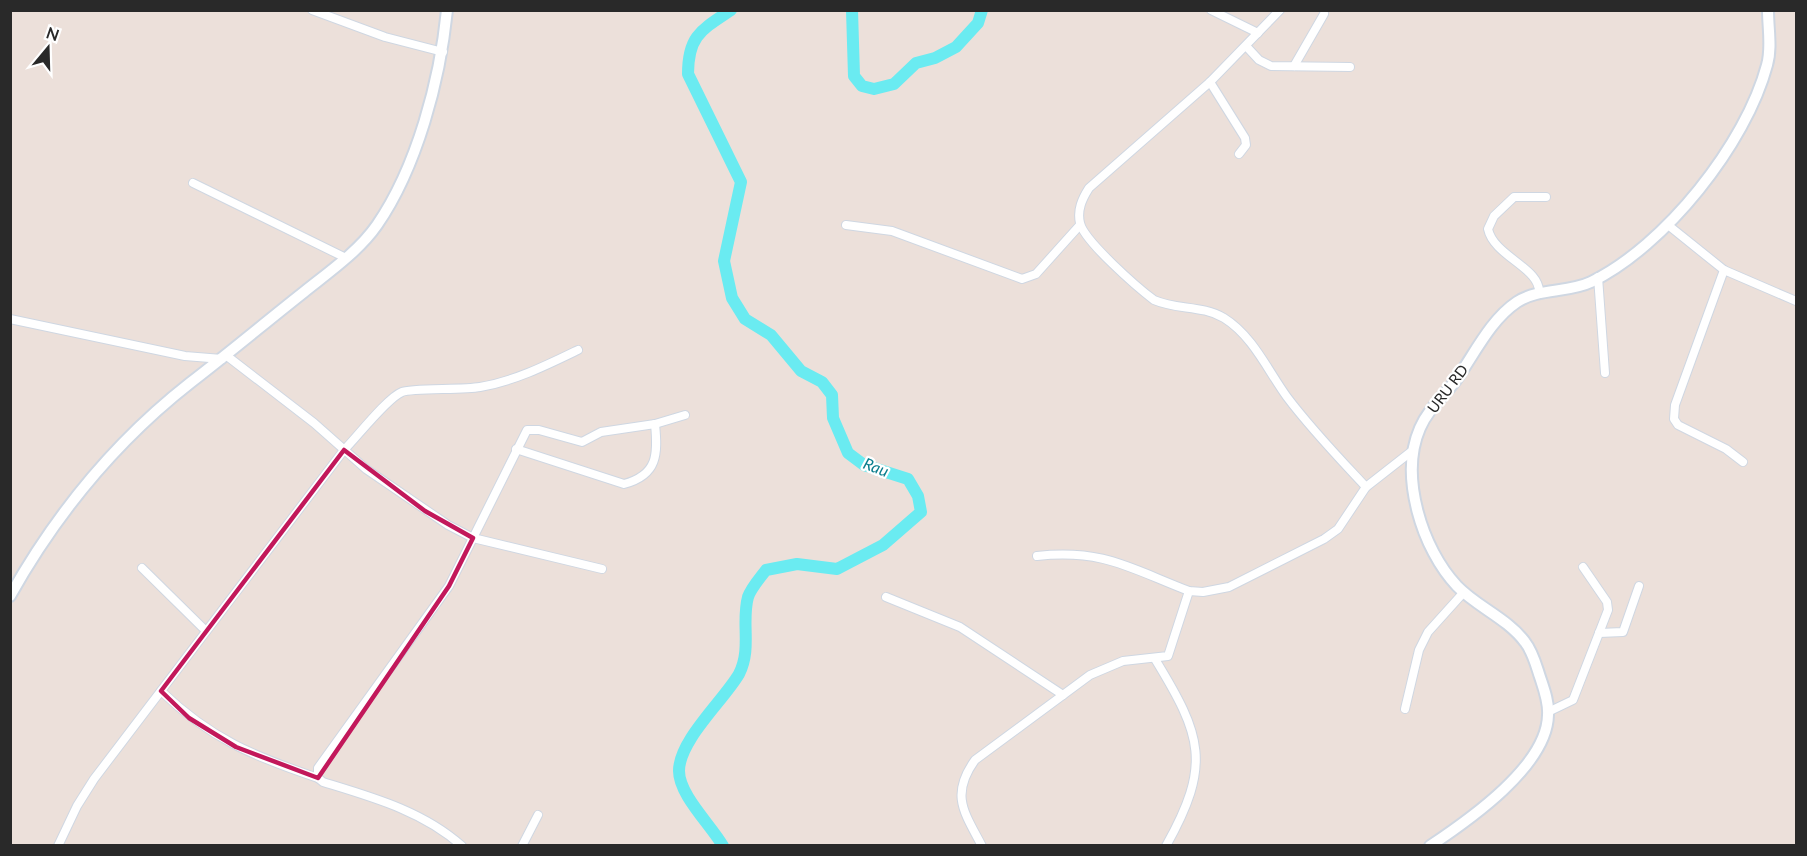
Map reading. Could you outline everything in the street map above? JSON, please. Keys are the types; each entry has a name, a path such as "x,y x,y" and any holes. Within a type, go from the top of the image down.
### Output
{"street":[{"path":"312,10 385,38 443,51"},
{"path":"10,596 28,565 93,474 152,414 346,258 376,226 395,193 414,148 443,51 447,10"},
{"path":"1211,10 1258,33"},
{"path":"1280,10 1210,82 1089,188 1080,209 1080,225 1095,245 1154,300 1166,305 1197,307 1212,312 1236,327 1287,398 1365,487"},
{"name":"URU RD","path":"1430,846 1489,804 1531,759 1545,731 1548,712 1543,685 1532,654 1525,642 1502,620 1464,592 1446,573 1422,525 1410,476 1412,451 1420,426 1454,383 1496,323 1516,303 1539,294 1575,288 1598,277 1668,225 1691,199 1744,122 1759,91 1768,63 1768,10"},
{"path":"1294,66 1324,14"},
{"path":"1246,46 1264,63 1279,68 1350,67"},
{"path":"1210,82 1245,138 1246,146 1239,154"},
{"path":"193,183 346,258"},
{"path":"1539,294 1540,288 1535,279 1496,246 1488,229 1494,216 1514,197 1546,197"},
{"path":"846,225 892,231 1022,279 1036,274 1080,225"},
{"path":"1668,225 1724,270 1797,301"},
{"path":"1724,270 1675,405 1674,419 1678,425 1726,449 1743,462"},
{"path":"1598,277 1605,373"},
{"path":"10,319 185,356 225,357 314,423 344,450 408,499 473,538 602,569"},
{"path":"58,846 94,779 344,450 404,391 447,391 481,387 544,367 578,350"},
{"path":"318,778 318,768 449,586 516,450 530,429 582,442 601,432 655,424 685,415"},
{"path":"516,450 624,484 645,475 653,463 657,453 655,424"},
{"path":"1037,556 1064,553 1101,556 1189,591 1203,592 1229,587 1324,539 1338,529 1365,487 1412,451"},
{"path":"1548,712 1573,700 1608,606 1583,567"},
{"path":"142,568 206,632"},
{"path":"1599,633 1623,632 1639,586"},
{"path":"982,846 964,811 960,796 966,772 991,745 1106,667 1124,661 1165,658 1172,650 1189,591"},
{"path":"1405,709 1424,641 1464,592"},
{"path":"886,597 971,633 1063,695"},
{"path":"1155,659 1189,721 1196,746 1197,764 1193,786 1166,846"},
{"path":"161,691 189,718 236,747 382,800 431,822 462,846"},
{"path":"522,846 538,815"}],"highlighted area":[{"path":"344,450 425,511 473,538 449,586 318,778 236,747 189,718 161,691"}],"waterway":[{"name":"Rau","path":"723,846 684,790 679,771 686,746 732,684 743,665 746,645 746,606 751,590 766,570 797,564 837,569 883,545 921,512 918,496 908,479 864,465 848,453 833,418 832,395 822,382 801,371 771,335 745,319 732,298 724,261 741,182 688,74 690,51 698,35 731,10"},
{"name":"Rau","path":"852,10 854,76 862,86 874,89 894,84 916,63 935,58 956,47 978,23 982,10"}]}
